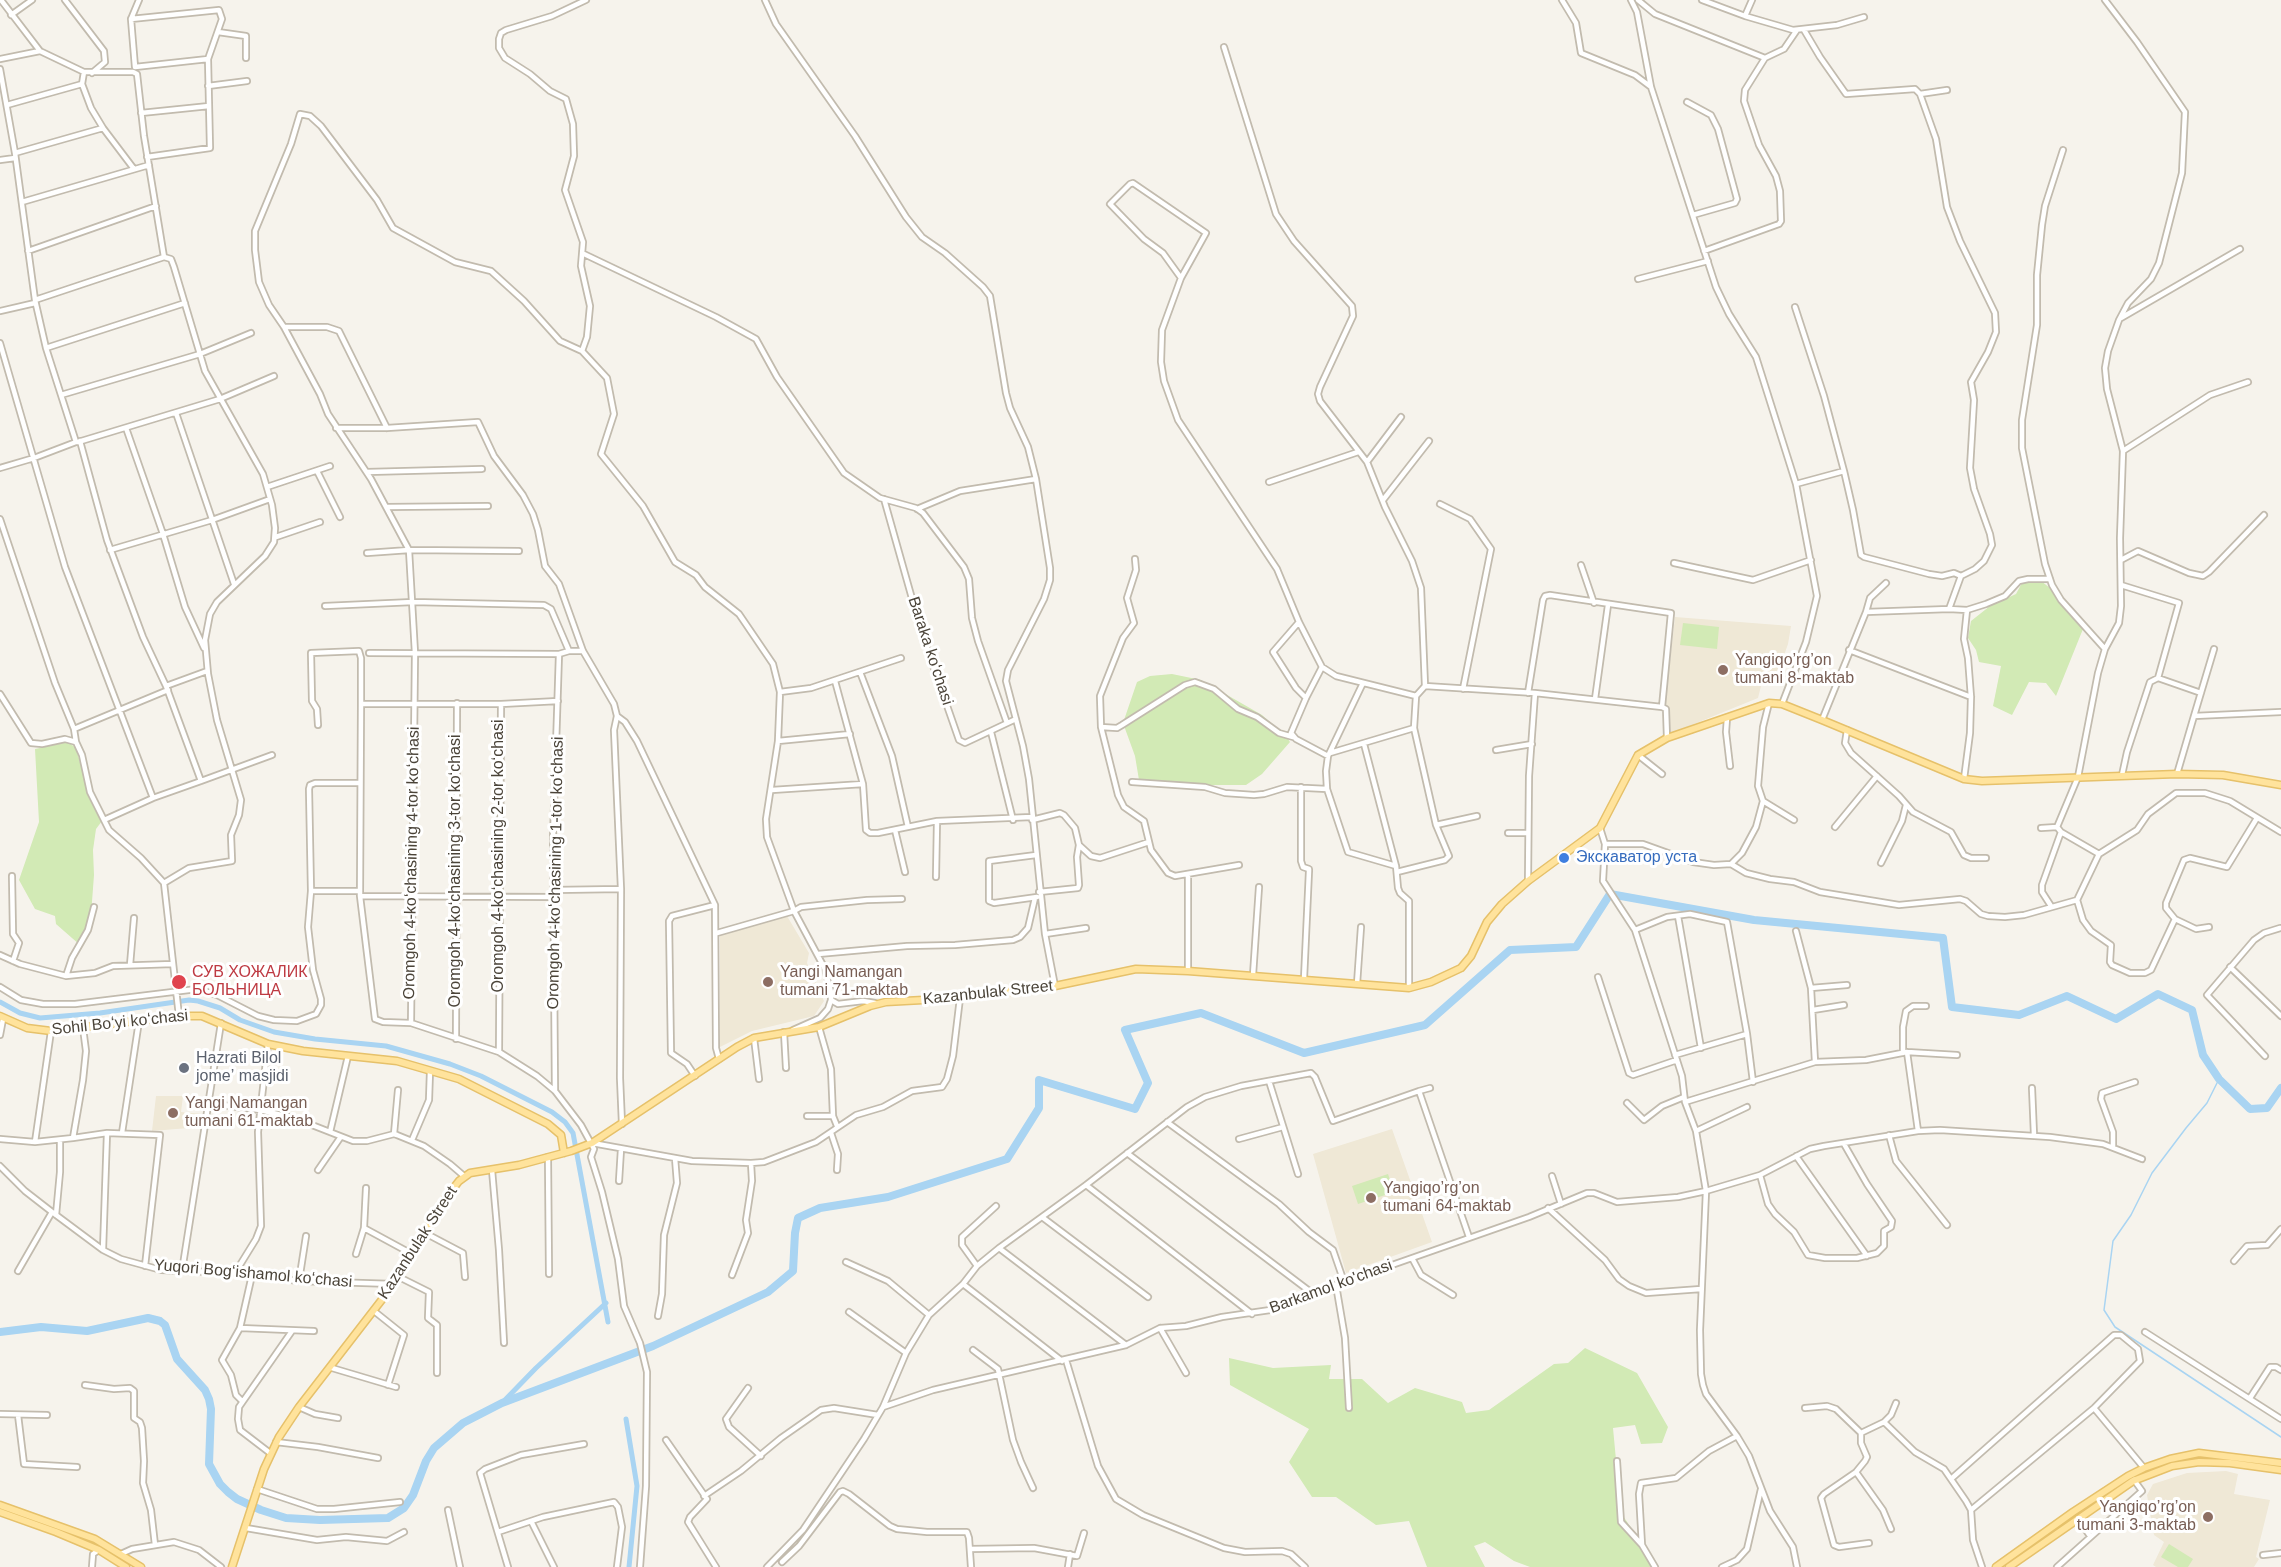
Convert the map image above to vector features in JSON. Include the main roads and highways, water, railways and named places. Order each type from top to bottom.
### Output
[{"type":"main road","name":"Kazanbulak Street","points":[[232,1567],[257,1489],[276,1442],[299,1407],[332,1368],[399,1277],[445,1199],[464,1176],[589,1145],[754,1038],[819,1027],[879,1004],[960,998],[1054,986],[1136,969],[1188,970],[1409,988],[1431,982],[1461,968],[1471,956],[1487,922],[1502,904],[1528,881],[1600,828],[1638,755],[1668,738],[1769,703],[1782,704],[1964,779],[1982,781],[2177,774],[2223,775],[2281,785]]},
{"type":"main road","name":"Sohil Boʻyi koʻchasi","points":[[2,1018],[27,1028],[51,1031],[179,1014],[202,1016],[268,1044],[303,1051],[397,1061],[459,1079],[548,1124],[561,1135],[567,1152]]},
{"type":"main road","points":[[1996,1567],[2100,1494],[2144,1468],[2170,1459],[2199,1453],[2281,1463]]},
{"type":"main road","points":[[2009,1567],[2134,1480],[2172,1466],[2199,1461],[2281,1470]]},
{"type":"main road","points":[[0,1505],[95,1539],[141,1567]]},
{"type":"main road","points":[[0,1512],[99,1550],[126,1567]]},
{"type":"waterway","points":[[0,1332],[41,1327],[87,1331],[148,1318],[160,1321],[165,1325],[177,1359],[205,1390],[209,1399],[211,1409],[209,1464],[220,1484],[228,1492],[237,1499],[261,1510],[286,1518],[320,1520],[388,1518],[404,1508],[413,1495],[426,1461],[434,1448],[463,1423],[502,1403],[653,1346],[768,1292],[793,1271],[798,1218],[820,1208],[888,1197],[1007,1159],[1039,1108],[1039,1080],[1135,1109],[1148,1083],[1125,1030],[1201,1013],[1304,1053],[1425,1025],[1510,950],[1576,947],[1610,894],[1754,920],[1943,938],[1952,1007],[2019,1015],[2067,996],[2116,1019],[2158,994],[2192,1010],[2203,1055],[2219,1079],[2250,1109],[2267,1108],[2281,1088]]},
{"type":"waterway","points":[[0,1002],[20,1013],[40,1018],[100,1013],[189,1000],[198,1001],[220,1008],[240,1020],[274,1032],[315,1039],[386,1046],[450,1064],[481,1076],[552,1112],[565,1122],[573,1133],[608,1322]]},
{"type":"waterway","points":[[2219,1079],[2207,1103],[2152,1173],[2131,1215],[2113,1241],[2104,1310],[2115,1327],[2281,1437]]},
{"type":"waterway","points":[[502,1403],[606,1303]]},
{"type":"waterway","points":[[626,1419],[637,1486],[629,1567]]},
{"type":"place","name":"Yangiqo’rg’on tumani 8-maktab","points":[[1723,670]]},
{"type":"place","name":"Экскаватор уста","points":[[1564,858]]},
{"type":"place","name":"СУВ ХОЖАЛИК БОЛЬНИЦА","points":[[179,982]]},
{"type":"place","name":"Yangi Namangan tumani 71-maktab","points":[[768,982]]},
{"type":"place","name":"Hazrati Bilol jome’ masjidi","points":[[184,1068]]},
{"type":"place","name":"Yangi Namangan tumani 61-maktab","points":[[173,1113]]},
{"type":"place","name":"Yangiqo’rg’on tumani 64-maktab","points":[[1371,1198]]},
{"type":"place","name":"Yangiqo’rg’on tumani 3-maktab","points":[[2208,1517]]}]
